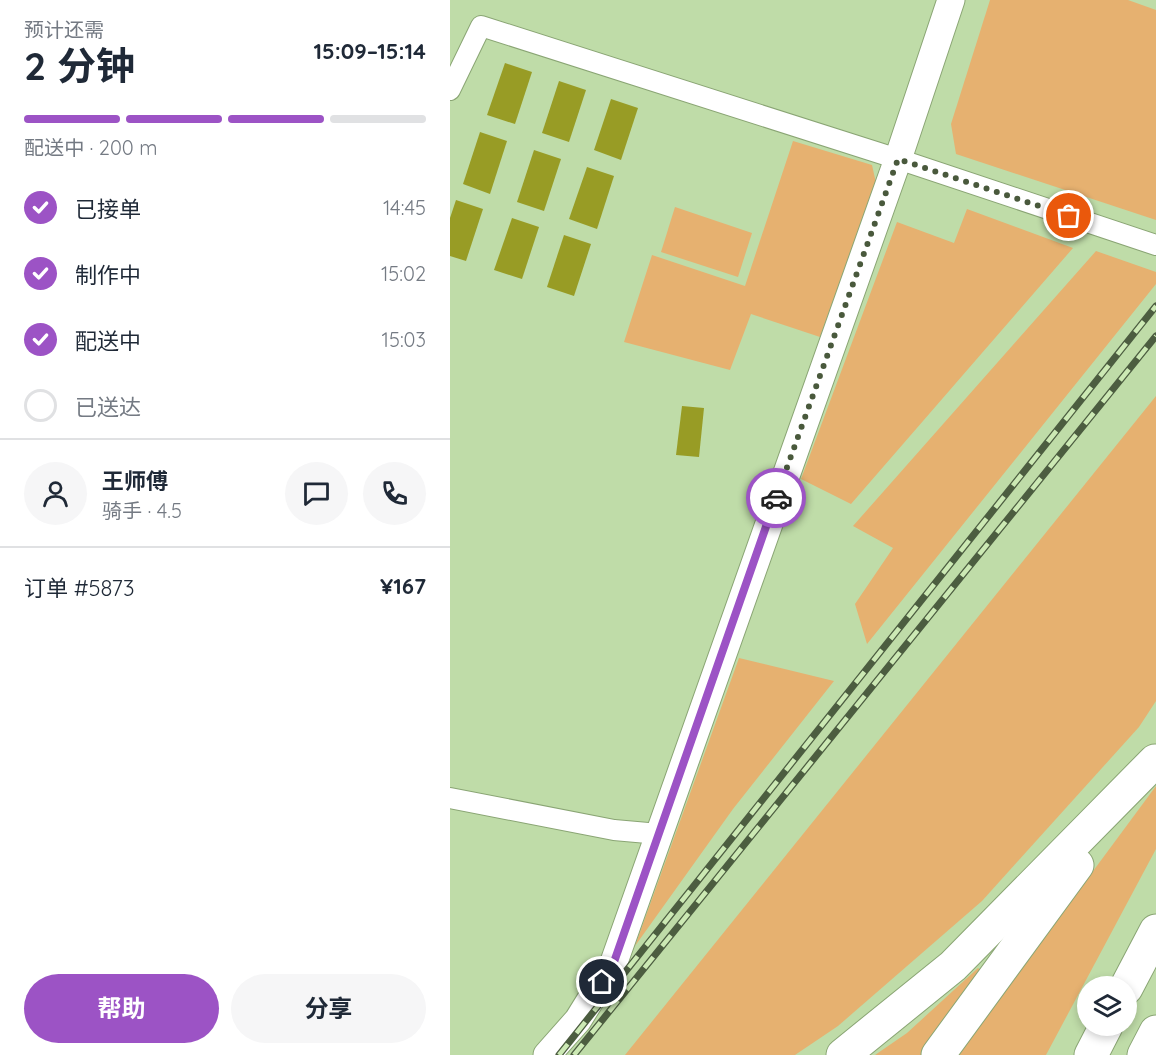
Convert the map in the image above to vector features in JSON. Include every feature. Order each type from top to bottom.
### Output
[{"type":"highway","points":[[843,1055],[953,966],[1155,760]]},
{"type":"highway","points":[[938,1055],[1155,760]]},
{"type":"highway","points":[[1132,976],[1156,931]]},
{"type":"highway","points":[[1144,1055],[1156,1032]]},
{"type":"highway","points":[[1091,1055],[1101,1036]]},
{"type":"street","points":[[547,1055],[578,1020],[614,962],[898,159],[951,0]]},
{"type":"street","points":[[450,90],[481,26],[898,159],[1156,245]]},
{"type":"street","points":[[450,798],[614,830],[659,834]]},
{"type":"shaded area","points":[[990,0],[1128,0],[1156,10],[1156,220],[956,154],[951,124]]},
{"type":"shaded area","points":[[793,141],[872,165],[876,183],[820,337],[751,314],[730,370],[624,342],[652,255],[745,286]]},
{"type":"shaded area","points":[[675,207],[752,233],[738,277],[661,252]]},
{"type":"shaded area","points":[[967,209],[1073,248],[851,504],[801,479],[897,222],[954,243]]},
{"type":"shaded area","points":[[1096,251],[1156,272],[1156,284],[867,644],[855,604],[893,548],[853,526]]},
{"type":"shaded area","points":[[1156,396],[1156,701],[1139,727],[982,901],[838,1026],[795,1055],[625,1055]]},
{"type":"shaded area","points":[[739,658],[834,681],[733,809],[635,946]]},
{"type":"shaded area","points":[[1156,786],[1156,849],[1088,976],[1077,976],[1077,997],[1046,1055],[957,1055]]},
{"type":"shaded area","points":[[978,968],[984,973],[929,1055],[875,1055],[907,1033]]},
{"type":"building","points":[[505,63],[532,72],[515,124],[487,115]]},
{"type":"building","points":[[559,81],[586,90],[569,142],[542,133]]},
{"type":"building","points":[[611,99],[638,108],[621,160],[594,150]]},
{"type":"building","points":[[480,132],[507,141],[490,194],[463,184]]},
{"type":"building","points":[[534,150],[561,159],[544,211],[517,202]]},
{"type":"building","points":[[587,167],[614,176],[597,229],[569,219]]},
{"type":"building","points":[[456,200],[483,209],[466,261],[450,256],[450,218]]},
{"type":"building","points":[[512,218],[539,227],[522,279],[494,270]]},
{"type":"building","points":[[564,235],[591,244],[574,296],[547,287]]},
{"type":"building","points":[[682,406],[704,408],[699,457],[676,455]]},
{"type":"railway","points":[[559,1055],[1156,306]]},
{"type":"railway","points":[[574,1055],[1156,336]]},
{"type":"way so far","points":[[776,498],[898,159],[1069,216]]},
{"type":"route","points":[[602,982],[614,962],[776,498]]}]
